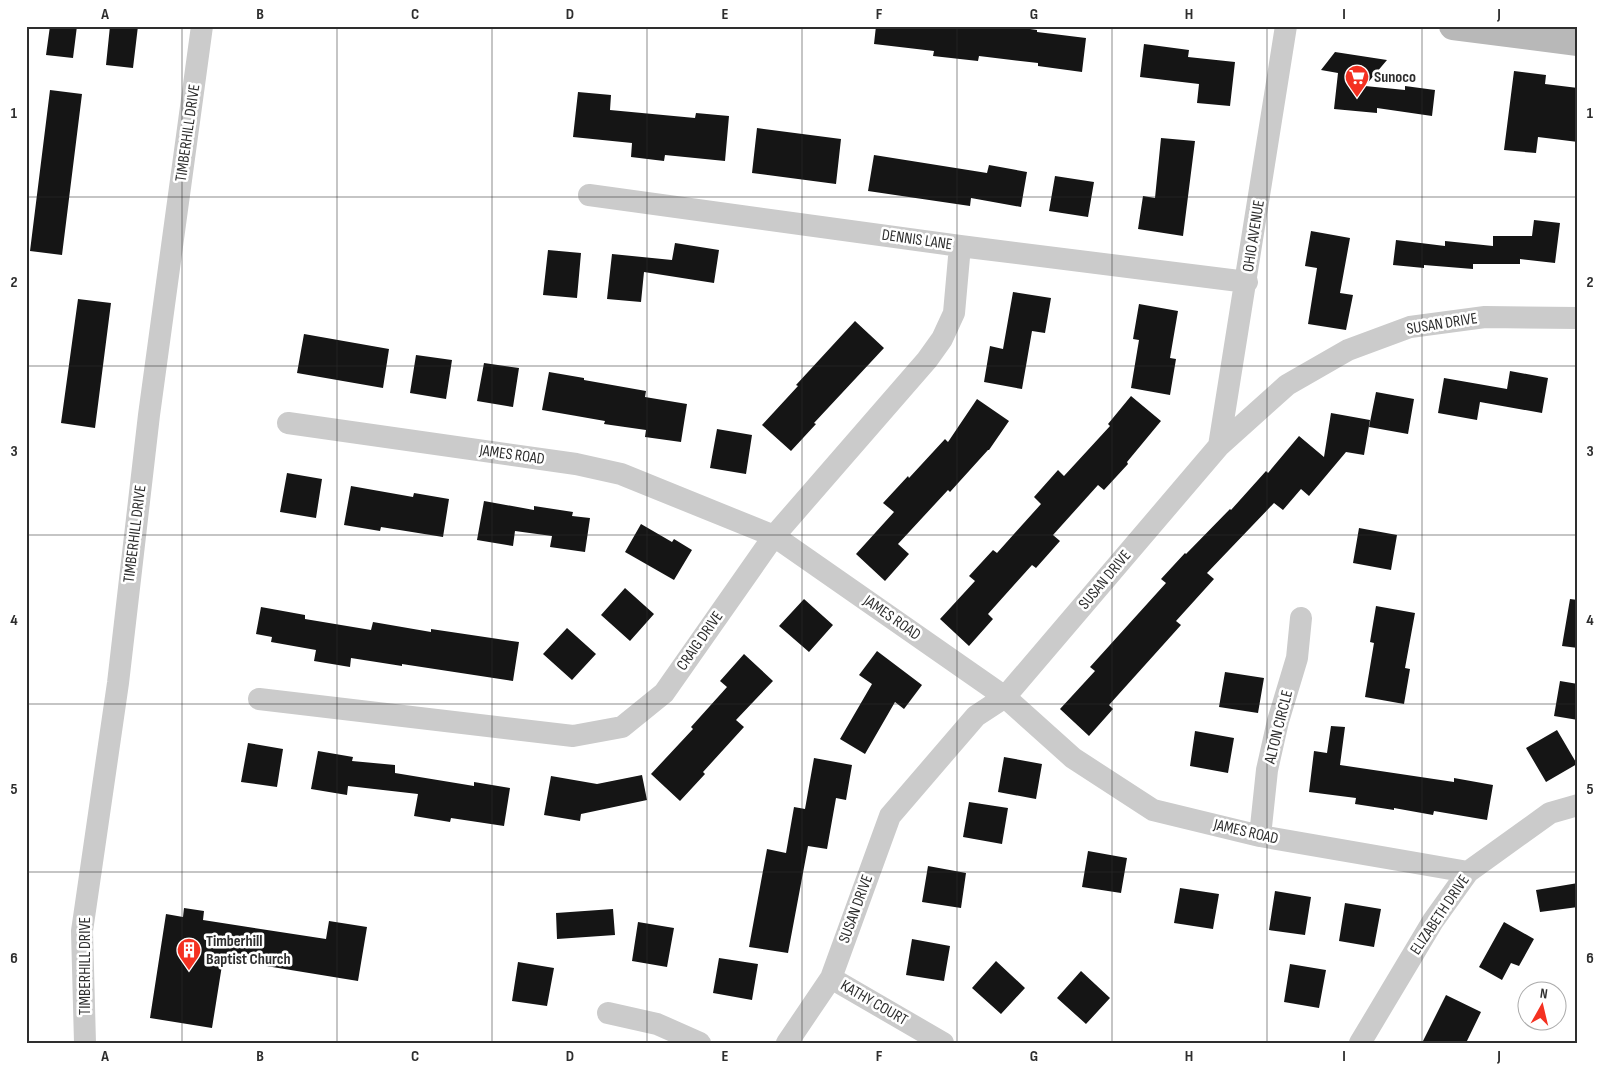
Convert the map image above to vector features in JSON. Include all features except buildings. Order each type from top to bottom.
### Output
[{"type":"main road","points":[[1453,26],[1578,42]]},
{"type":"street","name":"TIMBERHILL DRIVE","points":[[85,1043],[82,931],[119,676],[149,415],[202,26]]},
{"type":"street","name":"OHIO AVENUE","points":[[1219,446],[1286,26]]},
{"type":"street","name":"DENNIS LANE","points":[[588,195],[960,246],[1246,282]]},
{"type":"street","name":"CRAIG DRIVE","points":[[259,699],[572,736],[622,727],[664,693],[774,536],[927,360],[942,340],[954,313],[960,246]]},
{"type":"street","name":"SUSAN DRIVE","points":[[787,1043],[831,978],[890,816],[976,716],[1005,698],[1219,446],[1287,385],[1348,350],[1410,327],[1485,317],[1578,318]]},
{"type":"street","name":"JAMES ROAD","points":[[288,423],[576,464],[621,474],[774,536],[1005,698],[1073,758],[1153,810],[1260,836],[1468,872]]},
{"type":"street","name":"ALTON CIRCLE","points":[[1260,836],[1267,770],[1278,721],[1297,658],[1301,618]]},
{"type":"street","name":"ELIZABETH DRIVE","points":[[1360,1043],[1433,921],[1468,872],[1550,813],[1578,805]]},
{"type":"street","name":"KATHY COURT","points":[[831,978],[943,1043]]},
{"type":"street","points":[[608,1013],[657,1024],[700,1043]]},
{"type":"place","name":"Sunoco","points":[[1357,98]]},
{"type":"place","name":"Timberhill Baptist Church","points":[[189,971]]}]
